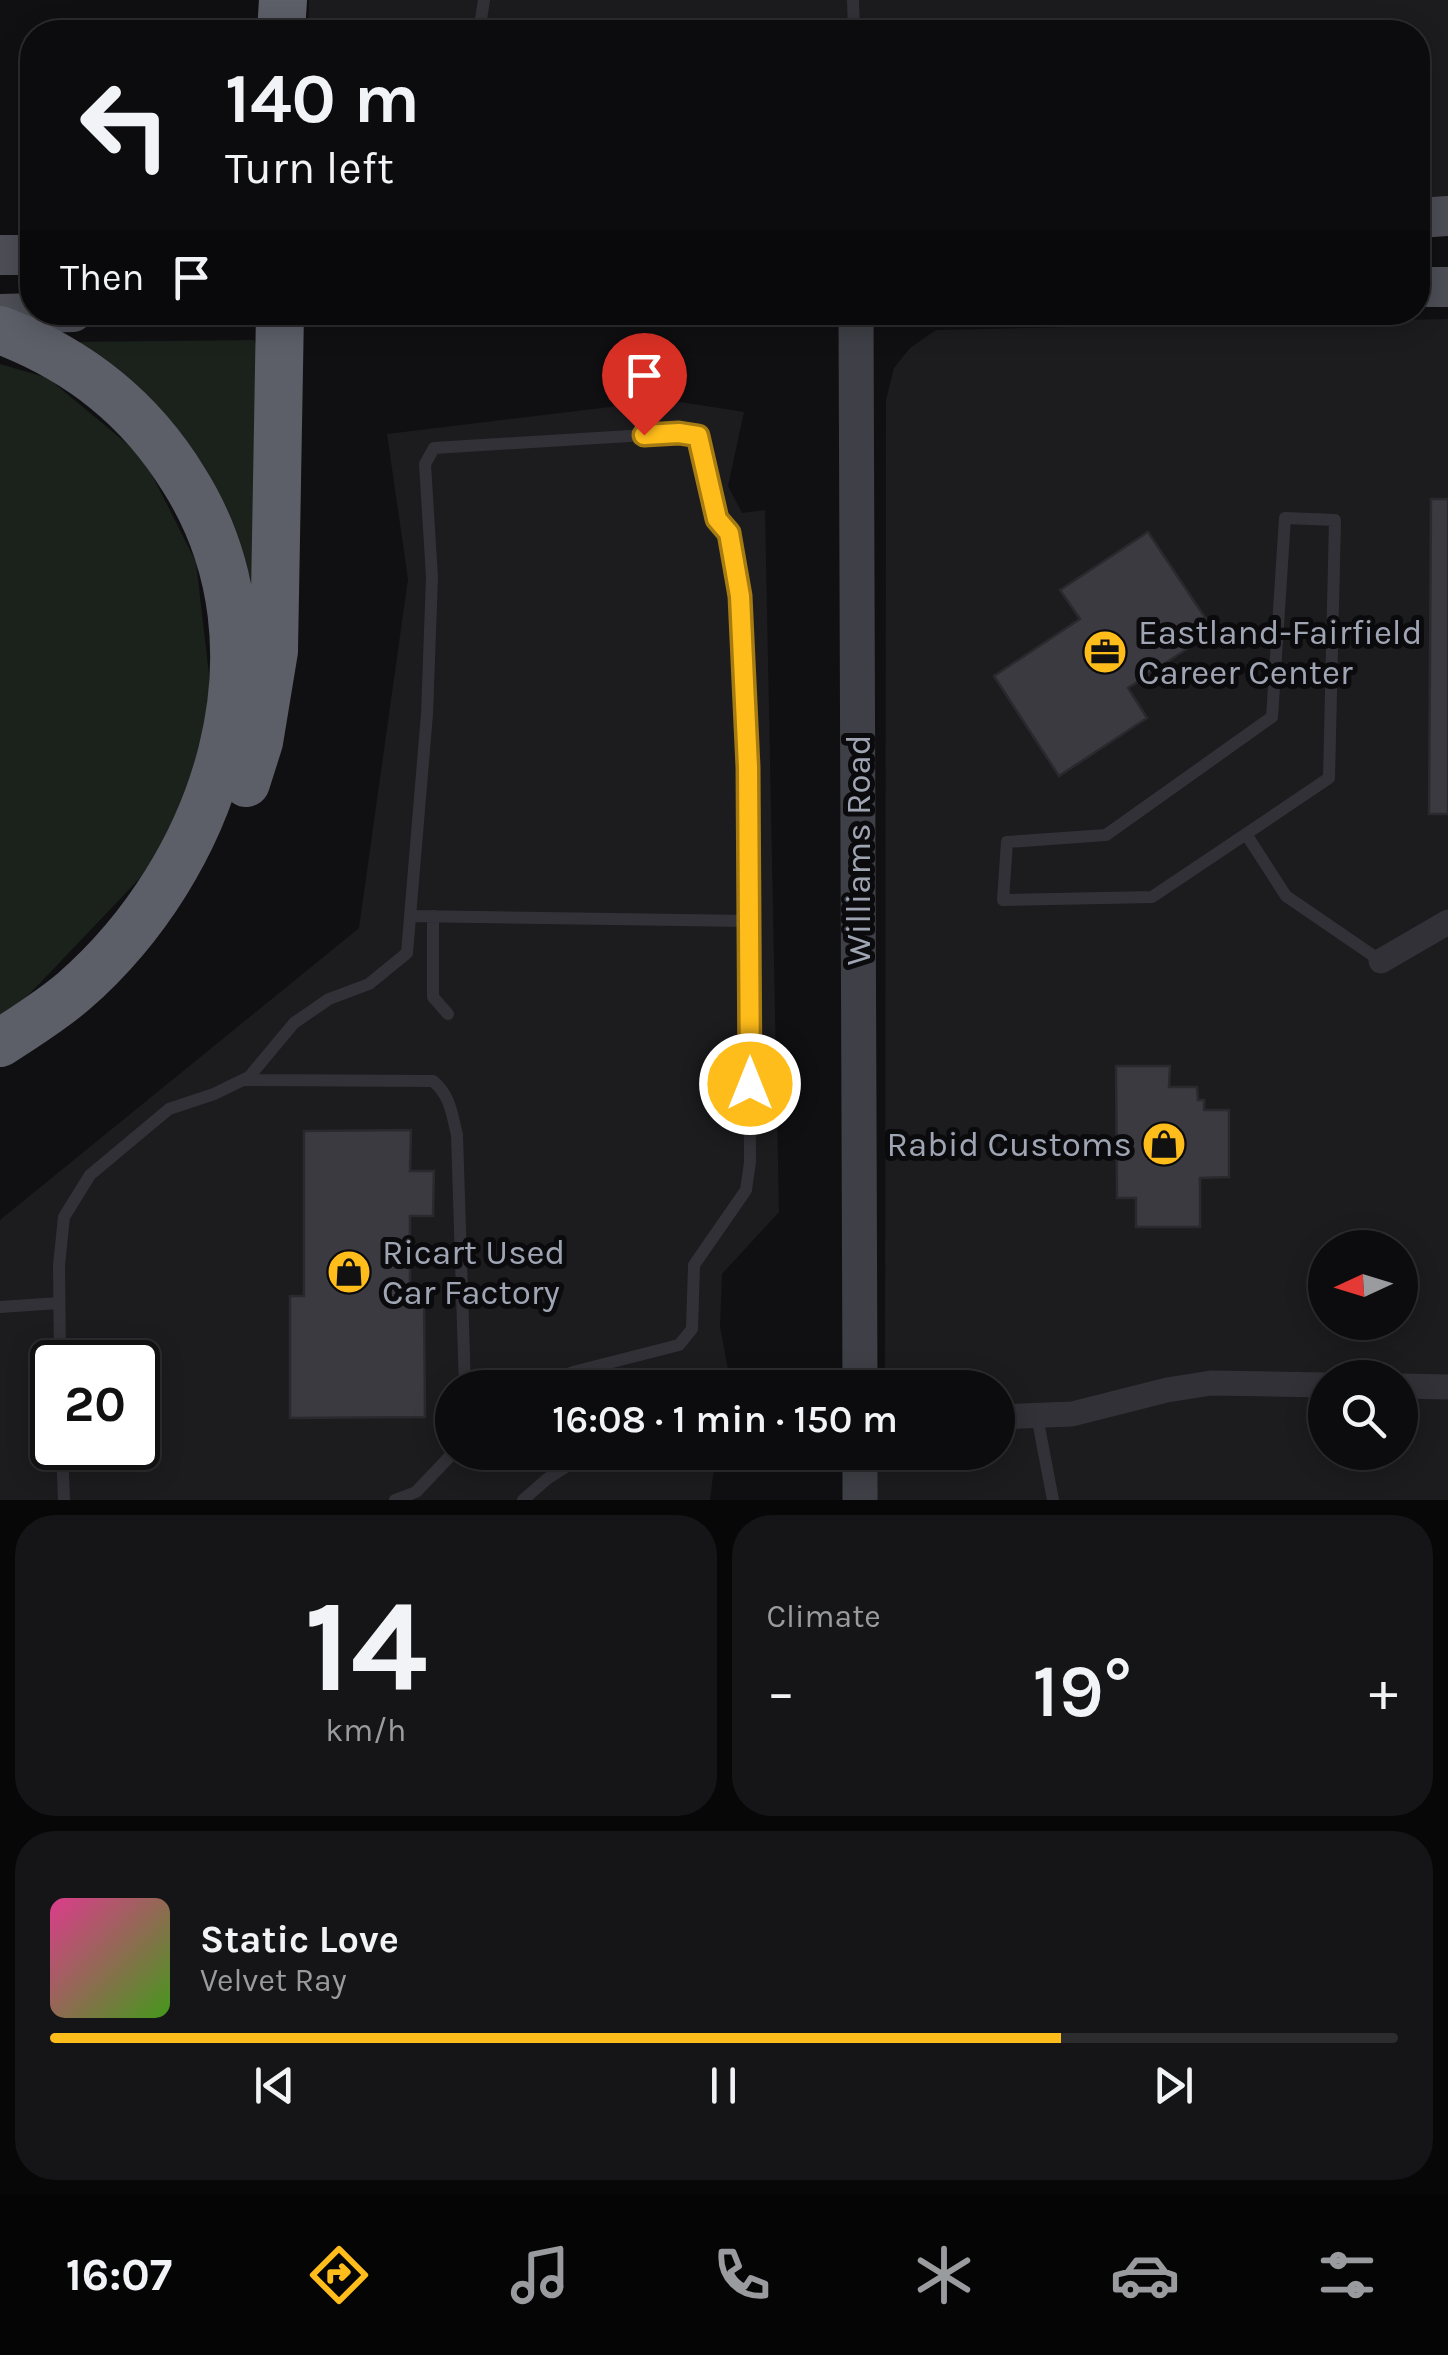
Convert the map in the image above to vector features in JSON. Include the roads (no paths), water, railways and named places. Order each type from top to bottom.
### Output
[{"type":"highway","points":[[0,1079],[66,1037],[138,971],[197,885],[242,793],[259,742],[274,650],[280,325]]},
{"type":"highway","points":[[0,330],[57,356],[96,380],[142,422],[172,460],[198,502],[230,585],[236,673],[228,731],[210,790],[187,845],[156,896],[117,948],[74,991],[0,1043]]},
{"type":"main road","name":"Williams Road","points":[[856,325],[860,1370]]},
{"type":"main road","points":[[860,1470],[860,1500]]},
{"type":"street","points":[[1381,961],[1448,922]]},
{"type":"street","points":[[1015,1417],[1088,1411],[1211,1383],[1308,1385]]},
{"type":"street","points":[[1418,1386],[1448,1387]]},
{"type":"lane","points":[[60,1340],[64,1217],[90,1175],[169,1109],[249,1077],[294,1023],[329,998],[370,984],[407,952],[426,738],[432,578],[425,464],[434,448],[679,433],[698,436],[717,519],[729,533],[740,596],[748,767],[748,1176],[746,1190],[734,1211],[694,1265],[692,1328],[679,1344],[580,1370]]},
{"type":"lane","points":[[1285,518],[1335,520],[1330,778],[1246,834],[1152,897],[1003,900],[1008,842],[1106,835],[1272,717],[1285,518]]},
{"type":"lane","points":[[1246,834],[1286,896],[1381,961]]},
{"type":"lane","points":[[410,916],[748,921]]},
{"type":"lane","points":[[433,916],[433,997],[448,1014]]},
{"type":"lane","points":[[242,1080],[432,1080],[440,1086],[450,1102],[458,1135],[465,1370]]},
{"type":"lane","points":[[0,1307],[59,1304]]},
{"type":"lane","points":[[1037,1416],[1053,1500]]},
{"type":"lane","points":[[63,1470],[64,1500]]},
{"type":"lane","points":[[396,1500],[416,1492],[437,1470]]},
{"type":"lane","points":[[523,1500],[561,1470]]},
{"type":"place","name":"Eastland-Fairfield Career Center","points":[[1105,652]]},
{"type":"place","name":"Rabid Customs","points":[[1164,1144]]},
{"type":"place","name":"Ricart Used Car Factory","points":[[349,1272]]}]
